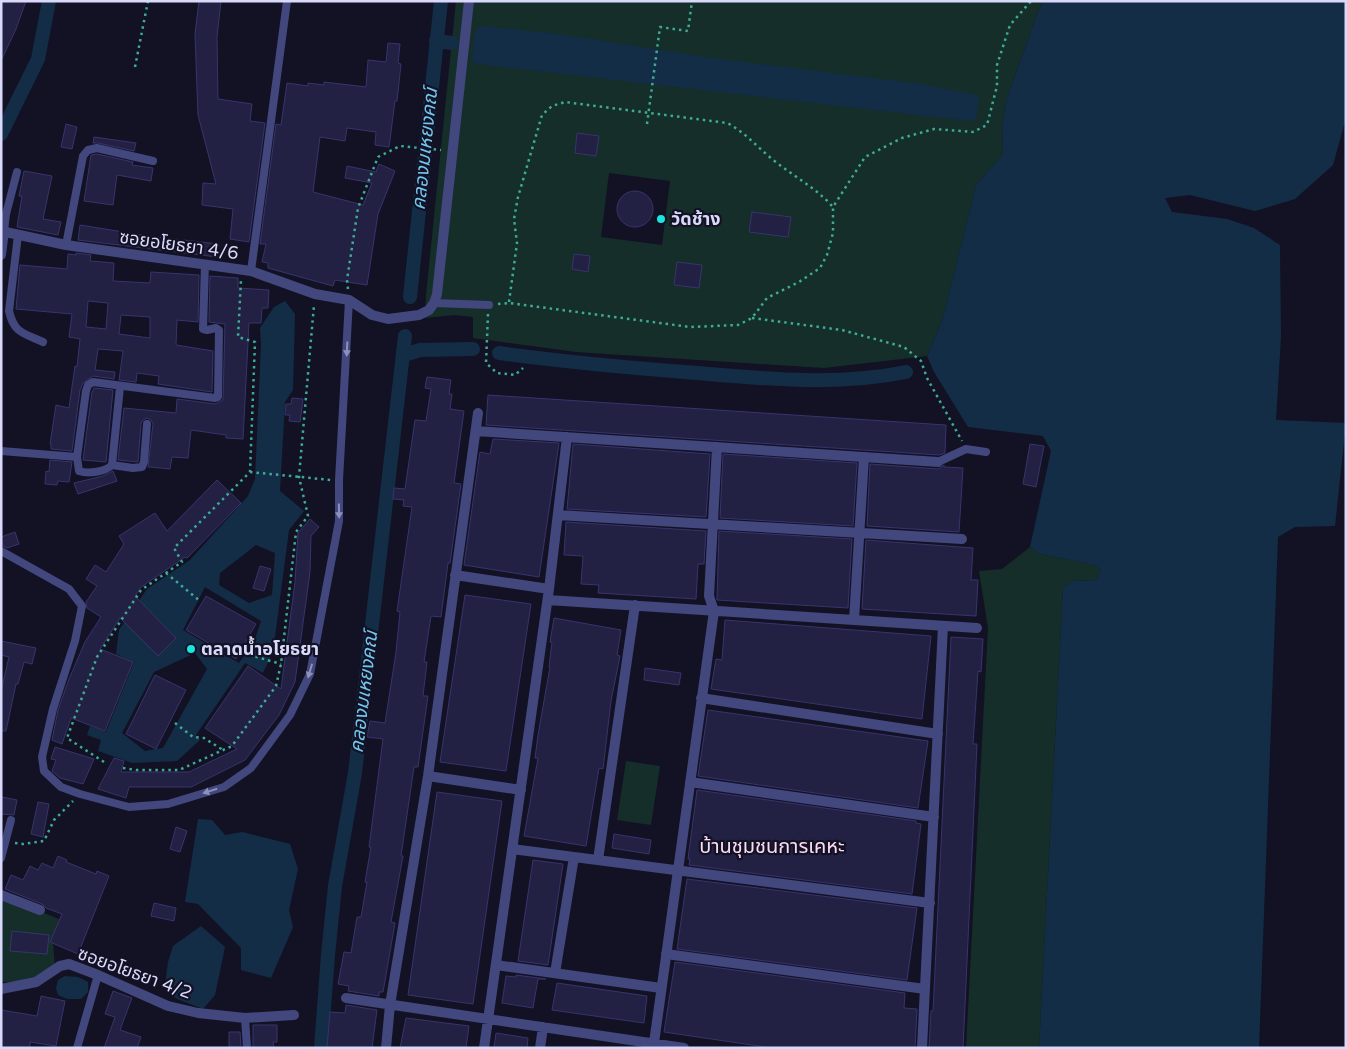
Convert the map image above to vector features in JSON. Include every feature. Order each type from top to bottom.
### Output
[{"type":"street","points":[[350,300],[372,314],[388,319],[419,315],[429,310],[434,303],[454,151],[469,1]]},
{"type":"street","name":"ซอยอโยธยา 4/6","points":[[3,231],[66,246],[246,270],[314,294],[350,300]]},
{"type":"street","points":[[1,255],[3,231]]},
{"type":"street","points":[[386,1048],[390,1005],[428,776],[478,413]]},
{"type":"street","points":[[476,431],[938,462]]},
{"type":"street","points":[[484,1048],[549,595],[567,437]]},
{"type":"street","points":[[654,1043],[714,611],[709,596],[716,447]]},
{"type":"street","points":[[854,620],[864,457]]},
{"type":"street","points":[[558,515],[962,539]]},
{"type":"street","points":[[455,575],[549,595],[635,605],[977,628]]},
{"type":"street","points":[[598,860],[635,605]]},
{"type":"street","points":[[922,1048],[943,626]]},
{"type":"street","points":[[701,698],[938,734]]},
{"type":"street","points":[[428,776],[521,790]]},
{"type":"street","points":[[690,782],[934,818]]},
{"type":"street","points":[[512,849],[930,903]]},
{"type":"street","points":[[555,973],[574,857]]},
{"type":"street","points":[[1,895],[40,910]]},
{"type":"street","points":[[666,954],[925,989]]},
{"type":"street","name":"ซอยอโยธยา 4/2","points":[[1,989],[36,982],[64,964],[74,965],[168,1006],[198,1013],[245,1018],[294,1015]]},
{"type":"street","points":[[496,965],[661,988]]},
{"type":"street","points":[[346,998],[684,1048]]},
{"type":"street","points":[[540,1048],[543,1027]]},
{"type":"lane","points":[[246,270],[287,1]]},
{"type":"lane","points":[[66,246],[83,156],[88,150],[97,148],[153,160]]},
{"type":"lane","points":[[3,231],[17,172]]},
{"type":"lane","points":[[18,235],[8,311],[11,322],[18,331],[43,342]]},
{"type":"lane","points":[[120,387],[112,465],[108,469],[85,473],[78,471],[77,457],[88,385],[92,382],[120,387],[218,397],[219,330],[216,328],[203,329],[205,264]]},
{"type":"lane","points":[[1,551],[69,589],[82,606],[76,641],[53,709],[42,756],[44,771],[61,787],[129,807],[168,804],[224,787],[251,768],[290,715],[310,674],[340,521],[339,480],[350,300]]},
{"type":"lane","points":[[434,303],[489,305]]},
{"type":"lane","points":[[112,465],[133,468],[142,466],[144,462],[147,424]]},
{"type":"lane","points":[[938,462],[966,449],[986,452]]},
{"type":"lane","points":[[1,451],[77,457]]},
{"type":"lane","points":[[1,858],[11,820]]},
{"type":"lane","points":[[87,1048],[77,1047],[98,975]]},
{"type":"lane","points":[[245,1018],[247,1048]]},
{"type":"path","points":[[135,67],[148,1]]},
{"type":"path","points":[[647,124],[660,27],[688,31],[692,1]]},
{"type":"path","points":[[523,368],[515,375],[497,373],[486,363],[489,305],[509,303],[690,327],[738,325],[752,318],[767,298],[799,282],[820,268],[827,255],[833,233],[833,207],[865,157],[902,138],[934,129],[973,132],[988,125],[997,86],[997,65],[1010,25],[1031,1]]},
{"type":"path","points":[[509,303],[517,243],[514,219],[518,197],[542,115],[552,106],[564,102],[727,123],[740,129],[755,146],[787,171],[820,193],[833,207]]},
{"type":"path","points":[[350,300],[347,280],[358,208],[378,157],[400,146],[438,150]]},
{"type":"path","points":[[104,762],[67,738],[98,657],[141,590],[182,562],[174,548],[252,472],[255,342],[238,337],[246,270]]},
{"type":"path","points":[[123,768],[136,770],[179,770],[232,746],[276,686],[282,664],[296,532],[308,516],[300,477],[314,294]]},
{"type":"path","points":[[752,318],[842,330],[904,347],[921,361],[927,378],[966,449]]},
{"type":"path","points":[[252,472],[339,480]]},
{"type":"path","points":[[167,574],[200,601]]},
{"type":"path","points":[[243,653],[282,664]]},
{"type":"path","points":[[175,723],[193,736],[204,738],[223,750]]},
{"type":"path","points":[[6,841],[23,844],[44,842],[54,820],[80,794]]},
{"type":"green space","points":[[456,1],[1044,1],[1039,9],[1007,98],[1002,125],[1003,154],[976,185],[942,321],[927,356],[824,368],[576,352],[473,338],[473,317],[455,315],[425,318]],"holes":[[[609,173],[670,181],[662,245],[601,237]]]},
{"type":"green space","points":[[1030,547],[1040,554],[1095,565],[1101,569],[1097,580],[1073,581],[1063,588],[1039,1048],[966,1048],[988,628],[979,571],[1002,569]]},
{"type":"green space","points":[[626,761],[660,766],[651,825],[617,820]]},
{"type":"green space","points":[[1,896],[59,919],[53,943],[55,968],[37,981],[1,982]]},
{"type":"water","points":[[1044,1],[1346,1],[1346,118],[1333,165],[1295,199],[1255,211],[1190,195],[1165,198],[1172,212],[1227,219],[1254,228],[1280,245],[1281,336],[1276,420],[1346,423],[1335,526],[1295,527],[1278,537],[1259,1048],[1039,1048],[1063,588],[1073,581],[1097,580],[1101,569],[1094,565],[1040,554],[1030,547],[1051,451],[1043,436],[968,427],[934,372],[927,356],[942,321],[976,185],[1003,154],[1002,125],[1007,98],[1039,9]]},
{"type":"water","points":[[481,26],[559,34],[712,58],[922,84],[976,95],[979,99],[976,118],[970,121],[477,64],[472,60],[475,31]]},
{"type":"water","points":[[285,301],[295,314],[293,390],[285,402],[280,491],[304,511],[289,530],[273,652],[263,673],[245,663],[196,735],[200,740],[177,761],[132,763],[98,751],[101,740],[87,735],[90,726],[106,732],[134,662],[116,654],[119,630],[147,589],[190,560],[248,496],[255,479],[261,345],[260,328],[274,307]],"holes":[[[256,545],[275,553],[272,595],[249,603],[219,585],[220,573]],[[205,587],[261,621],[254,642],[239,663],[183,630]],[[145,607],[158,656],[127,625]],[[195,653],[207,669],[163,748],[145,751],[122,733],[154,672]]]},
{"type":"water","points":[[198,819],[212,820],[225,835],[242,832],[290,844],[298,869],[289,910],[293,927],[271,978],[241,970],[241,948],[198,904],[185,902]]},
{"type":"water","points":[[201,926],[225,947],[215,995],[203,1009],[175,998],[165,985],[168,962],[173,946]]},
{"type":"water","points":[[65,976],[78,977],[88,982],[88,992],[81,999],[67,999],[58,995],[56,988],[58,980]]},
{"type":"building","points":[[1,1],[26,1],[16,29],[1,61]]},
{"type":"building","points":[[199,1],[221,1],[217,37],[218,99],[252,104],[250,121],[265,123],[249,242],[230,239],[233,209],[202,205],[203,183],[216,184],[198,115],[195,34]]},
{"type":"building","points":[[388,43],[400,44],[398,63],[401,64],[389,147],[375,145],[376,132],[347,128],[345,141],[320,137],[313,192],[363,205],[372,183],[345,178],[347,166],[376,172],[379,164],[395,171],[378,214],[367,285],[335,280],[333,286],[268,268],[268,263],[262,262],[266,244],[260,244],[276,124],[281,125],[287,83],[308,86],[308,83],[324,85],[324,82],[366,87],[368,60],[386,62]]},
{"type":"building","points":[[66,124],[77,127],[72,149],[61,147]]},
{"type":"building","points":[[577,133],[599,136],[596,156],[575,153]]},
{"type":"building","points":[[94,137],[136,143],[134,151],[93,143]]},
{"type":"building","points":[[97,154],[133,162],[132,165],[153,168],[151,181],[117,175],[113,205],[84,201],[91,155]]},
{"type":"building","points":[[24,171],[52,176],[43,219],[61,222],[58,235],[17,227],[22,196],[19,196]]},
{"type":"building","points":[[635,191],[642,192],[648,196],[652,202],[652,216],[648,222],[642,226],[635,227],[628,226],[622,222],[618,216],[617,209],[618,202],[622,196],[628,192]]},
{"type":"building","points":[[752,212],[791,217],[788,237],[749,232]]},
{"type":"building","points":[[80,225],[148,236],[219,244],[217,257],[78,240]]},
{"type":"building","points":[[76,253],[91,255],[90,261],[114,263],[113,281],[150,283],[151,272],[199,275],[198,322],[177,320],[176,345],[213,351],[212,392],[158,384],[159,376],[137,373],[136,382],[119,380],[123,351],[98,349],[95,370],[115,372],[114,379],[93,376],[83,383],[80,390],[72,451],[51,449],[50,444],[56,405],[69,408],[75,366],[77,367],[80,339],[69,337],[72,314],[16,309],[20,265],[67,269],[68,254],[76,255]],"holes":[[[88,301],[108,303],[106,329],[86,327]],[[121,315],[150,317],[150,338],[119,334]]]},
{"type":"building","points":[[574,254],[590,256],[588,272],[572,269]]},
{"type":"building","points":[[677,262],[702,265],[699,288],[674,285]]},
{"type":"building","points":[[210,276],[238,278],[238,288],[269,290],[268,308],[262,308],[261,323],[249,323],[243,439],[226,438],[226,435],[191,430],[188,458],[172,457],[170,469],[148,467],[153,424],[147,418],[141,424],[138,462],[118,460],[124,408],[176,413],[177,399],[215,404],[223,400],[225,324],[209,322]]},
{"type":"building","points":[[427,377],[451,380],[449,394],[452,394],[450,409],[464,411],[454,483],[461,484],[441,617],[431,616],[424,662],[427,662],[423,696],[428,696],[418,767],[414,767],[401,856],[403,856],[391,922],[395,923],[383,992],[379,992],[379,996],[348,991],[349,986],[338,984],[344,952],[351,953],[357,917],[361,917],[367,882],[365,882],[371,847],[369,847],[383,739],[367,737],[370,721],[385,723],[396,652],[400,612],[397,611],[412,507],[403,506],[404,500],[393,499],[394,488],[405,489],[415,420],[426,421],[431,389],[425,388]]},
{"type":"building","points":[[94,388],[113,390],[106,462],[83,460]]},
{"type":"building","points":[[488,395],[946,425],[945,453],[939,455],[486,425]]},
{"type":"building","points":[[292,398],[303,399],[300,422],[289,421],[290,415],[285,415],[286,404],[291,404]]},
{"type":"building","points":[[493,439],[559,443],[539,577],[464,565],[480,452],[490,454]]},
{"type":"building","points":[[573,444],[710,454],[706,517],[567,509]]},
{"type":"building","points":[[1030,444],[1044,446],[1036,487],[1023,484]]},
{"type":"building","points":[[723,454],[857,463],[853,526],[720,518]]},
{"type":"building","points":[[50,460],[72,462],[69,482],[58,481],[57,485],[45,484],[46,471],[49,472]]},
{"type":"building","points":[[870,464],[938,469],[944,465],[944,467],[963,468],[959,532],[867,526]]},
{"type":"building","points":[[113,471],[117,481],[78,494],[74,483],[103,476]]},
{"type":"building","points":[[217,480],[241,503],[187,558],[185,557],[141,587],[135,596],[176,638],[158,656],[120,618],[100,649],[133,662],[105,731],[71,718],[62,744],[52,740],[58,710],[69,679],[85,642],[101,617],[87,608],[86,602],[97,586],[86,579],[95,565],[106,572],[124,544],[119,536],[155,513],[167,531]]},
{"type":"building","points":[[310,519],[319,527],[311,536],[310,572],[295,682],[279,715],[245,760],[191,787],[129,787],[126,798],[98,789],[114,758],[124,761],[121,772],[189,772],[237,749],[205,728],[248,666],[281,689],[295,582],[298,533]]},
{"type":"building","points":[[566,522],[706,531],[704,564],[698,564],[696,599],[598,593],[599,585],[581,584],[583,556],[564,555]]},
{"type":"building","points":[[719,531],[852,539],[848,608],[717,600]]},
{"type":"building","points":[[15,532],[19,544],[7,548],[3,546],[1,537]]},
{"type":"building","points":[[866,540],[973,548],[971,580],[978,580],[976,616],[862,609]]},
{"type":"building","points":[[260,566],[271,569],[264,591],[253,588]]},
{"type":"building","points":[[465,595],[531,604],[506,771],[440,762]]},
{"type":"building","points":[[206,596],[256,624],[236,659],[186,630]]},
{"type":"building","points":[[554,618],[621,630],[617,655],[620,656],[611,701],[603,769],[599,768],[586,846],[524,836],[538,758],[535,758],[550,667],[552,642],[550,642]]},
{"type":"building","points":[[725,620],[931,636],[922,719],[711,689],[716,659],[722,660]]},
{"type":"building","points":[[951,637],[983,639],[981,672],[978,671],[973,744],[977,744],[963,1048],[929,1048],[931,1011],[933,1011]]},
{"type":"building","points":[[1,641],[36,648],[32,664],[24,662],[18,684],[16,684],[6,731],[1,731],[1,691],[9,657],[1,655]]},
{"type":"building","points":[[645,668],[681,673],[679,685],[644,680]]},
{"type":"building","points":[[155,675],[186,690],[156,749],[126,734]]},
{"type":"building","points":[[708,710],[928,741],[918,808],[698,776]]},
{"type":"building","points":[[55,747],[94,759],[83,784],[60,778],[52,771],[56,760],[51,759]]},
{"type":"building","points":[[697,790],[916,821],[916,823],[921,824],[912,894],[689,865],[690,859],[688,859]]},
{"type":"building","points":[[437,792],[502,801],[473,1004],[408,995]]},
{"type":"building","points":[[2,797],[17,800],[14,815],[1,814]]},
{"type":"building","points":[[38,802],[49,804],[43,837],[31,834]]},
{"type":"building","points":[[176,827],[187,831],[180,852],[170,849]]},
{"type":"building","points":[[614,834],[651,840],[649,854],[612,848]]},
{"type":"building","points":[[58,856],[67,860],[66,862],[96,874],[97,871],[109,876],[78,954],[50,942],[62,914],[5,889],[11,875],[23,880],[30,866],[38,870],[42,863],[53,868]]},
{"type":"building","points":[[533,860],[563,864],[548,965],[518,961]]},
{"type":"building","points":[[687,879],[917,908],[907,980],[677,949]]},
{"type":"building","points":[[154,903],[176,908],[174,921],[151,916]]},
{"type":"building","points":[[12,931],[49,935],[47,954],[10,951]]},
{"type":"building","points":[[675,962],[905,993],[904,1008],[917,1009],[915,1048],[772,1048],[664,1032]]},
{"type":"building","points":[[516,975],[546,979],[538,979],[533,1008],[502,1003],[506,976],[516,977]]},
{"type":"building","points":[[557,983],[647,996],[644,1023],[552,1010]]},
{"type":"building","points":[[113,991],[132,998],[120,1030],[141,1037],[137,1048],[104,1048],[115,1017],[105,1014]]},
{"type":"building","points":[[41,996],[65,1001],[56,1046],[30,1042],[30,1048],[1,1048],[1,1010],[37,1016]]},
{"type":"building","points":[[346,1005],[377,1010],[372,1048],[327,1048],[330,1012],[345,1013]]},
{"type":"building","points":[[406,1018],[469,1026],[466,1048],[400,1048]]},
{"type":"building","points":[[253,1025],[277,1025],[277,1042],[273,1042],[274,1048],[253,1047]]},
{"type":"building","points":[[229,1032],[240,1032],[241,1047],[229,1047]]},
{"type":"building","points":[[496,1033],[528,1038],[527,1048],[494,1048]]},
{"type":"waterway","points":[[1,134],[38,59],[49,1]]},
{"type":"waterway","name":"คลองมเหยงคณ์","points":[[410,297],[441,1]]},
{"type":"waterway","points":[[436,41],[452,43]]},
{"type":"waterway","name":"คลองมเหยงคณ์","points":[[321,1048],[335,886],[355,773],[405,336]]},
{"type":"waterway","points":[[404,355],[420,350],[473,349]]},
{"type":"waterway","points":[[499,353],[623,367],[776,379],[855,379],[906,372]]},
{"type":"place","name":"วัดช้าง","points":[[661,219]]},
{"type":"place","name":"ตลาดน้ำอโยธยา","points":[[191,649]]},
{"type":"district","name":"บ้านชุมชนการเคหะ","points":[[772,847]]}]
